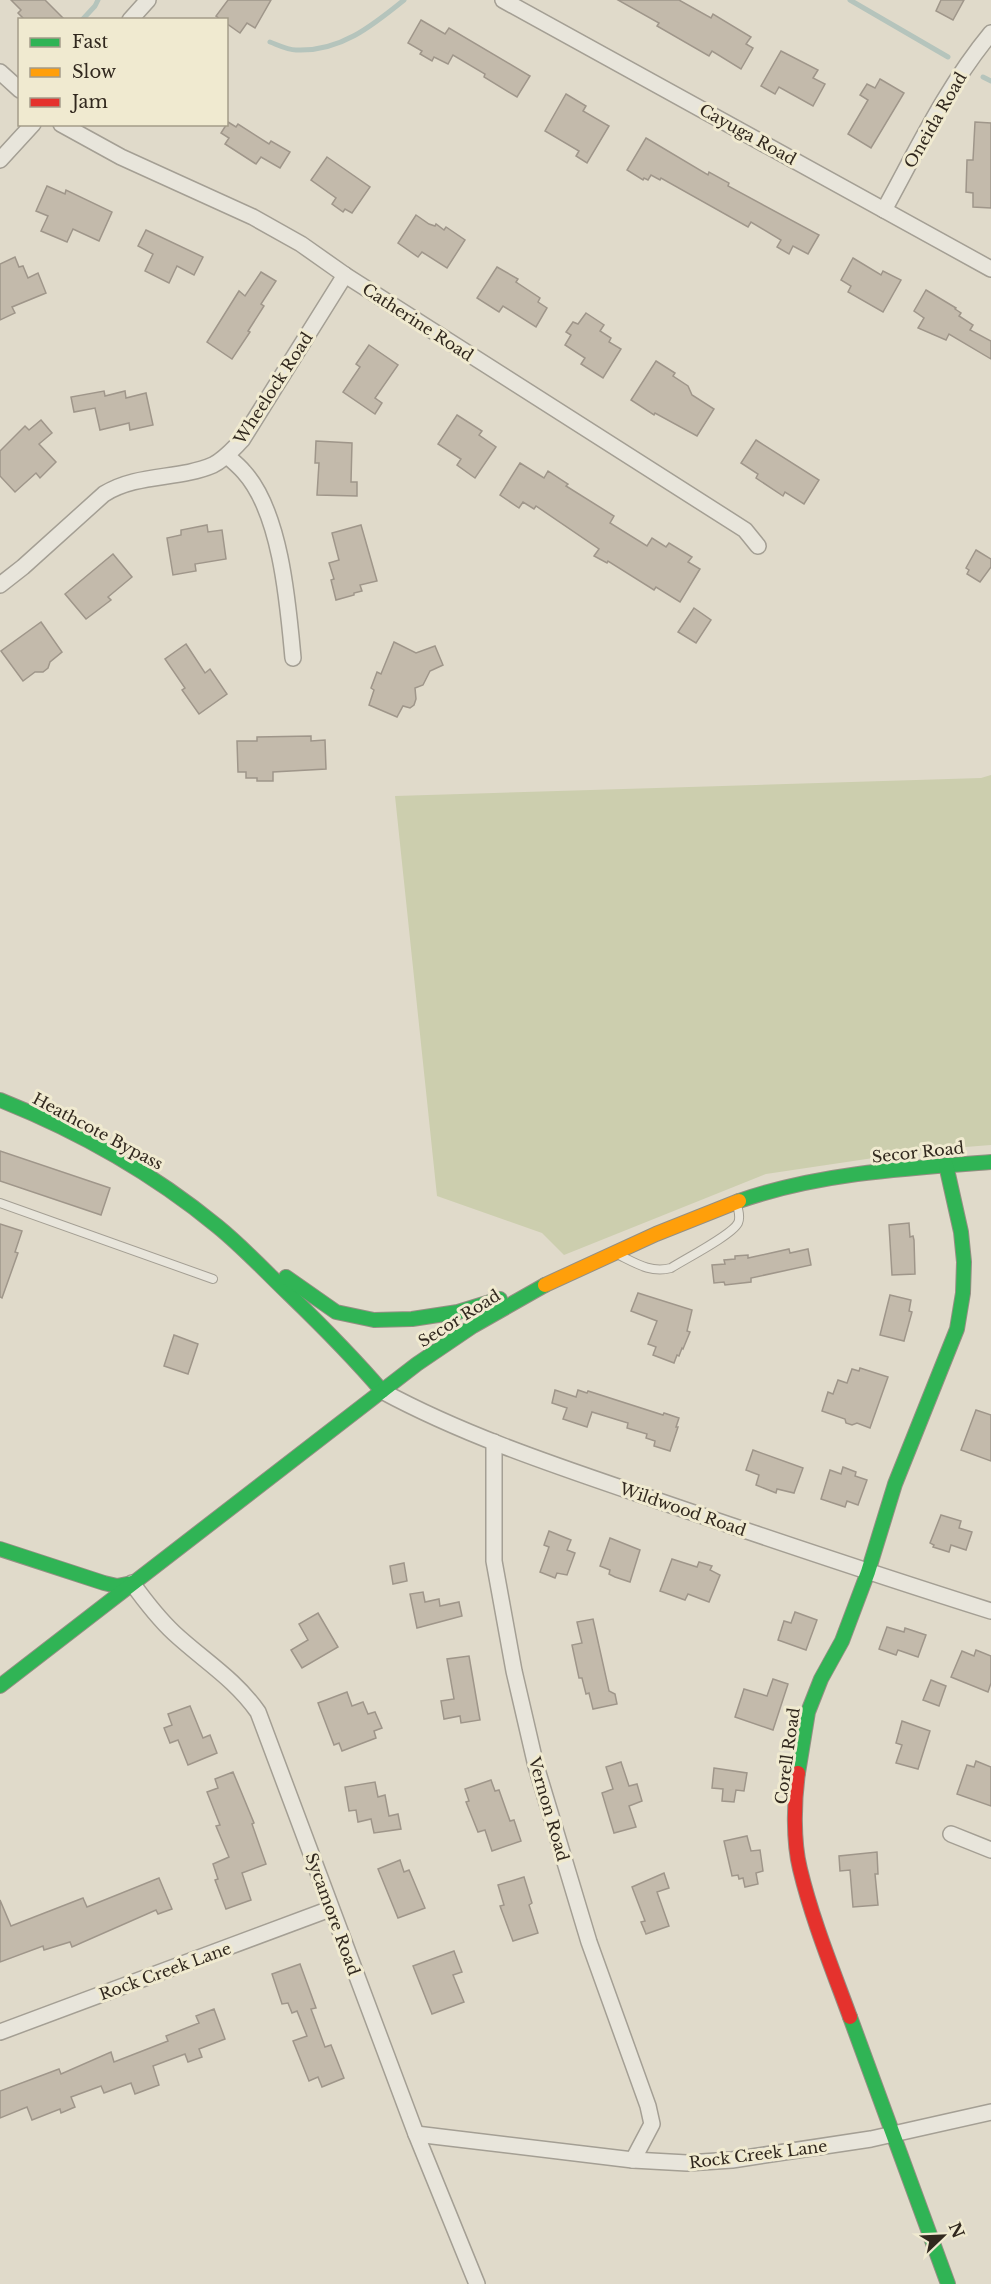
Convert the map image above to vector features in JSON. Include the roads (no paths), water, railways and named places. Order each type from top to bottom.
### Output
[{"type":"main road","name":"Heathcote Bypass","points":[[0,1100],[64,1128],[124,1161],[176,1194],[234,1240]]},
{"type":"main road","name":"Secor Road","points":[[0,1686],[382,1391],[473,1326],[547,1284],[616,1252],[736,1202],[771,1190],[823,1179],[991,1162]]},
{"type":"main road","name":"Corell Road","points":[[946,1165],[961,1232],[964,1262],[963,1293],[957,1329],[895,1484],[868,1572],[842,1641],[821,1679],[808,1712],[797,1782],[795,1819],[799,1867],[820,1938],[948,2284]]},
{"type":"main road","points":[[234,1240],[336,1312],[374,1320],[412,1319],[458,1312],[547,1284]]},
{"type":"main road","points":[[234,1240],[354,1358],[382,1391]]},
{"type":"main road","points":[[0,1549],[104,1583],[117,1586],[132,1583]]},
{"type":"street","points":[[132,18],[148,0]]},
{"type":"street","name":"Cayuga Road","points":[[503,0],[991,269]]},
{"type":"street","name":"Oneida Road","points":[[884,210],[970,58],[991,33]]},
{"type":"street","points":[[0,72],[18,88]]},
{"type":"street","points":[[0,160],[31,126]]},
{"type":"street","name":"Catherine Road","points":[[65,126],[120,157],[253,217],[301,244],[345,275],[745,530],[758,546]]},
{"type":"street","name":"Wheelock Road","points":[[0,585],[104,494],[117,486],[213,465],[227,456],[242,440],[345,275]]},
{"type":"street","points":[[227,456],[245,473],[268,515],[278,549],[290,621],[292,658]]},
{"type":"street","name":"Wildwood Road","points":[[382,1391],[406,1404],[494,1442],[868,1572],[991,1611]]},
{"type":"street","name":"Vernon Road","points":[[494,1442],[494,1561],[514,1671],[536,1766],[589,1942],[648,2106],[652,2124],[633,2160]]},
{"type":"street","name":"Sycamore Road","points":[[132,1583],[173,1633],[245,1693],[258,1712],[416,2134],[477,2284]]},
{"type":"street","points":[[951,1834],[991,1850]]},
{"type":"street","name":"Rock Creek Lane","points":[[0,2032],[330,1909]]},
{"type":"street","name":"Rock Creek Lane","points":[[416,2134],[633,2160],[687,2163],[732,2160],[891,2134],[991,2112]]},
{"type":"lane","points":[[616,1252],[643,1268],[660,1270],[671,1268],[728,1233],[738,1224],[740,1217],[736,1202]]},
{"type":"lane","points":[[0,1203],[213,1279]]},
{"type":"waterway","points":[[84,18],[98,0]]},
{"type":"waterway","points":[[270,42],[293,50],[327,47],[354,36],[404,0]]},
{"type":"waterway","points":[[850,0],[948,57]]},
{"type":"waterway","points":[[983,77],[991,81]]}]
